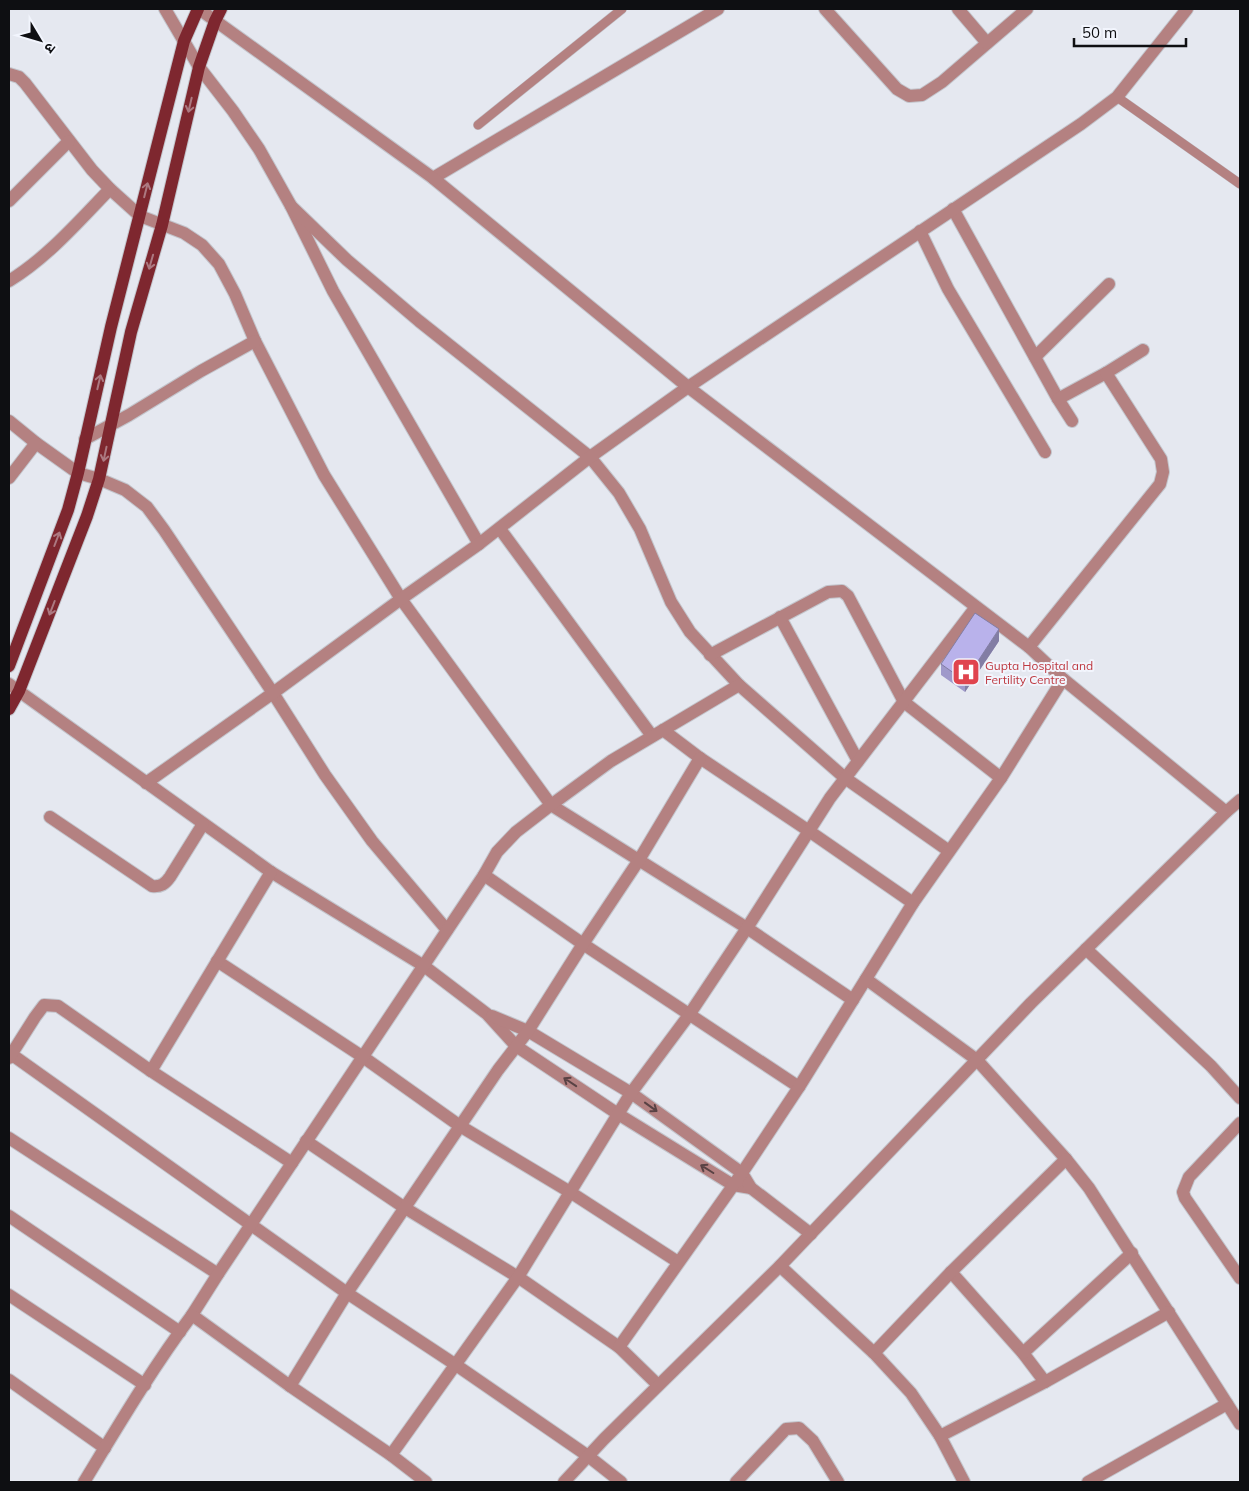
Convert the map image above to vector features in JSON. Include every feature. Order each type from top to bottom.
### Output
[{"type":"main road","points":[[9,666],[68,510],[184,42],[198,9]]},
{"type":"main road","points":[[9,709],[14,688],[87,516],[99,479],[131,332],[162,225],[199,67],[215,21],[222,9]]},
{"type":"street","points":[[165,9],[199,67],[259,149],[291,206],[333,291],[479,544]]},
{"type":"street","points":[[198,9],[433,178],[688,387],[1029,647],[1063,679],[1226,812]]},
{"type":"street","points":[[433,178],[718,9]]},
{"type":"street","points":[[825,9],[897,89],[909,96],[922,95],[942,82],[1028,9]]},
{"type":"street","points":[[958,9],[988,43]]},
{"type":"street","points":[[146,783],[500,529],[590,457],[688,387],[1081,124],[1117,97],[1187,9]]},
{"type":"street","points":[[9,74],[19,77],[25,83],[92,170],[110,189],[140,216],[184,233],[202,245],[219,264],[235,294],[255,341],[324,475],[400,599],[550,804],[747,928],[853,1000]]},
{"type":"street","points":[[9,201],[69,141]]},
{"type":"street","points":[[9,281],[27,270],[48,253],[110,189]]},
{"type":"street","points":[[291,206],[348,260],[419,321],[590,457],[619,493],[640,530],[671,602],[690,632],[710,655],[738,685],[845,778],[948,851]]},
{"type":"street","points":[[952,209],[1034,357],[1072,421]]},
{"type":"street","points":[[920,231],[948,289],[1045,452]]},
{"type":"street","points":[[1034,357],[1109,284]]},
{"type":"street","points":[[85,439],[255,341]]},
{"type":"street","points":[[1058,399],[1143,350]]},
{"type":"street","points":[[1029,647],[1160,484],[1162,472],[1161,459],[1106,373]]},
{"type":"street","points":[[9,421],[78,473],[99,479],[125,490],[147,507],[273,693],[325,775],[372,841],[446,930]]},
{"type":"street","points":[[9,478],[36,443]]},
{"type":"street","points":[[500,529],[658,733],[700,758],[913,903]]},
{"type":"street","points":[[710,655],[828,592],[842,591],[848,596],[904,702],[1001,778]]},
{"type":"street","points":[[391,1455],[518,1277],[631,1093],[689,1014],[747,928],[830,798],[976,607]]},
{"type":"street","points":[[780,617],[858,761]]},
{"type":"street","points":[[619,1347],[742,1173],[799,1086],[913,903],[1001,778],[1063,679]]},
{"type":"street","points":[[84,1482],[145,1385],[424,966],[497,852],[516,832],[550,804],[611,761],[738,685]]},
{"type":"street","points":[[14,688],[270,872],[424,966],[487,1014],[516,1046],[618,1114],[733,1185],[751,1188]]},
{"type":"street","points":[[290,1386],[347,1293],[460,1126],[528,1030],[582,944],[639,860],[700,758]]},
{"type":"street","points":[[564,1482],[658,1385],[780,1266],[1031,1003],[1240,800]]},
{"type":"street","points":[[50,817],[152,886],[158,887],[165,884],[170,878],[203,824]]},
{"type":"street","points":[[151,1071],[270,872]]},
{"type":"street","points":[[484,874],[582,944],[799,1086]]},
{"type":"street","points":[[1086,949],[1211,1066],[1240,1098]]},
{"type":"street","points":[[217,961],[363,1057],[460,1126],[570,1192],[678,1262]]},
{"type":"street","points":[[866,979],[977,1060],[1066,1159],[1089,1188],[1132,1253],[1240,1424]]},
{"type":"street","points":[[292,1163],[151,1071],[58,1006],[44,1005],[12,1048],[347,1293],[588,1456],[621,1482]]},
{"type":"street","points":[[487,1014],[528,1030],[631,1093],[742,1173],[751,1188],[811,1234]]},
{"type":"street","points":[[1240,1123],[1189,1176],[1183,1192],[1185,1198],[1240,1278]]},
{"type":"street","points":[[9,1138],[218,1274]]},
{"type":"street","points":[[306,1141],[405,1208],[518,1277],[619,1347],[658,1385]]},
{"type":"street","points":[[874,1353],[952,1272],[1066,1159]]},
{"type":"street","points":[[9,1216],[180,1332]]},
{"type":"street","points":[[1022,1353],[1132,1253]]},
{"type":"street","points":[[780,1266],[874,1353],[911,1393],[940,1436],[964,1482]]},
{"type":"street","points":[[952,1272],[1045,1382]]},
{"type":"street","points":[[9,1296],[145,1385]]},
{"type":"street","points":[[940,1436],[1045,1382],[1169,1312]]},
{"type":"street","points":[[192,1315],[290,1386],[391,1455],[426,1482]]},
{"type":"street","points":[[9,1380],[105,1448]]},
{"type":"street","points":[[1088,1482],[1228,1404]]},
{"type":"street","points":[[736,1482],[786,1429],[799,1428],[813,1441],[838,1482]]},
{"type":"lane","points":[[478,125],[622,9]]},
{"type":"lane","points":[[1117,97],[1240,184]]},
{"type":"building","points":[[975,613],[999,629],[965,681],[941,664]]},
{"type":"place","name":"Gupta Hospital and Fertility Centre","points":[[966,672]]}]
